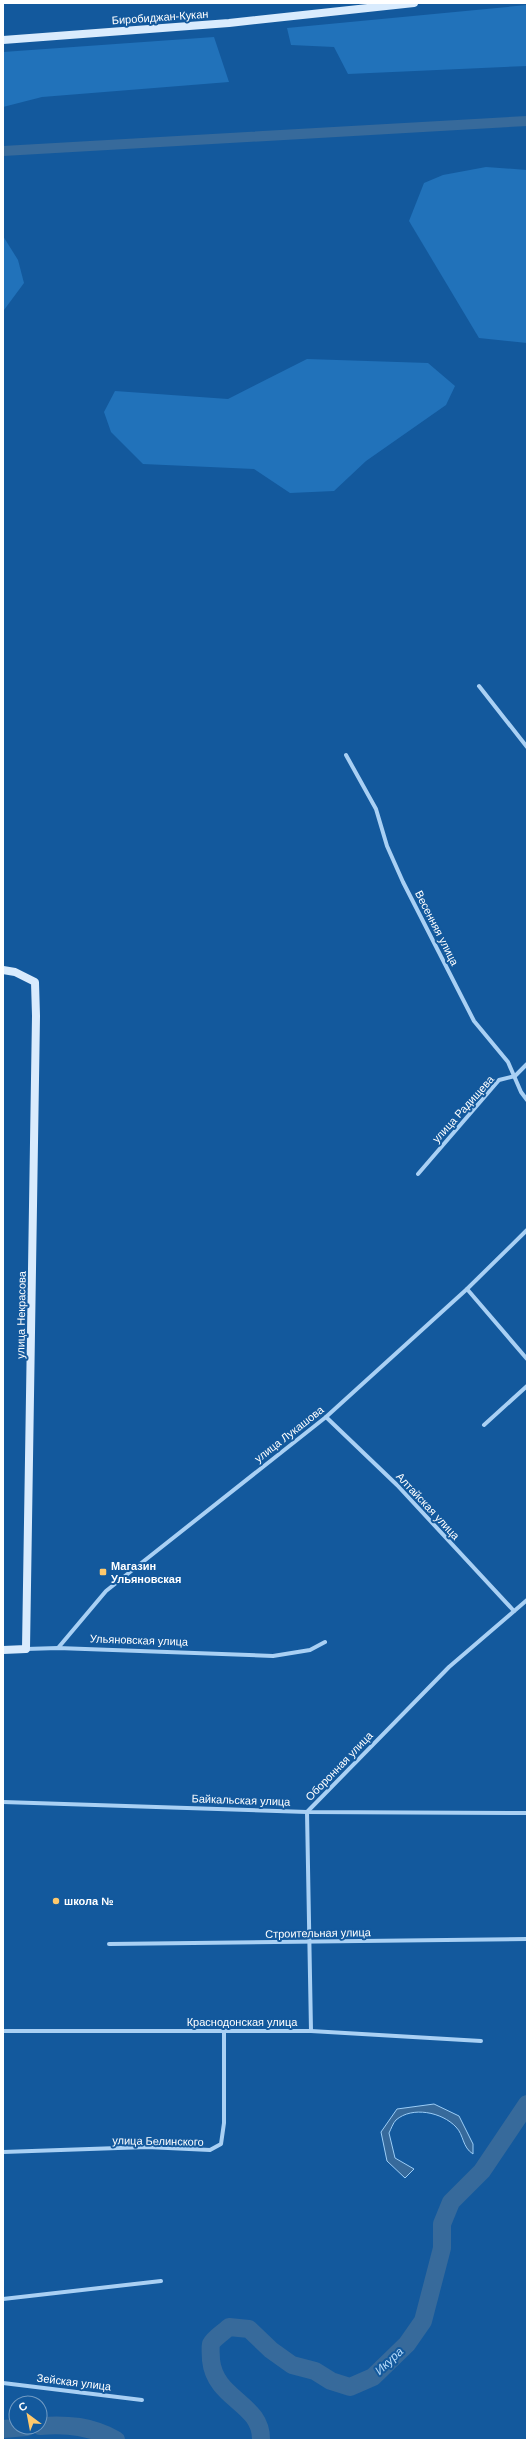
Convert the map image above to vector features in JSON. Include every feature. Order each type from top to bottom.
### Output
[{"type":"street","name":"Биробиджан-Кукан","points":[[3,40],[229,23],[414,3]]},
{"type":"street","points":[[479,686],[527,747]]},
{"type":"street","name":"Весенняя улица","points":[[346,755],[376,809],[387,846],[403,882],[474,1021],[508,1062],[521,1092],[527,1100]]},
{"type":"street","name":"улица Некрасова","points":[[3,970],[15,972],[34,982],[33,1310],[26,1649]]},
{"type":"street","name":"улица Радищева","points":[[418,1174],[499,1080],[515,1076],[527,1064]]},
{"type":"street","name":"улица Лукашова","points":[[58,1648],[106,1591],[326,1417],[467,1289],[527,1230]]},
{"type":"street","points":[[467,1289],[527,1359]]},
{"type":"street","points":[[484,1425],[527,1386]]},
{"type":"street","name":"Алтайская улица","points":[[326,1417],[397,1485],[514,1611]]},
{"type":"street","name":"Оборонная улица","points":[[311,2032],[307,1812],[449,1667],[527,1600]]},
{"type":"street","name":"Ульяновская улица","points":[[3,1650],[58,1648],[273,1656],[310,1650],[325,1642]]},
{"type":"street","name":"Байкальская улица","points":[[3,1802],[307,1812],[527,1813]]},
{"type":"street","name":"Строительная улица","points":[[109,1944],[527,1939]]},
{"type":"street","name":"Краснодонская улица","points":[[3,2031],[224,2030],[311,2032],[481,2041]]},
{"type":"street","name":"улица Белинского","points":[[3,2152],[147,2147],[210,2150],[221,2144],[224,2123],[224,2030]]},
{"type":"street","points":[[3,2299],[161,2281]]},
{"type":"street","name":"Зейская улица","points":[[3,2383],[142,2400]]},
{"type":"shaded area","points":[[527,5],[527,66],[348,74],[334,47],[291,45],[287,28]]},
{"type":"shaded area","points":[[214,37],[229,82],[42,97],[3,107],[3,52]]},
{"type":"shaded area","points":[[486,167],[527,170],[527,343],[479,338],[409,221],[424,183],[443,175]]},
{"type":"shaded area","points":[[3,236],[18,260],[24,283],[4,310]]},
{"type":"shaded area","points":[[307,359],[428,363],[455,386],[446,405],[366,461],[334,491],[290,493],[254,469],[143,464],[111,432],[104,412],[115,391],[228,399]]},
{"type":"shaded area","points":[[434,2104],[459,2116],[473,2144],[473,2154],[467,2148],[459,2130],[450,2122],[427,2113],[410,2113],[396,2120],[389,2133],[395,2158],[414,2169],[405,2178],[387,2161],[381,2132],[397,2109]]},
{"type":"waterway","points":[[3,151],[527,121]]},
{"type":"waterway","name":"Икура","points":[[261,2440],[259,2428],[254,2418],[247,2409],[229,2393],[214,2373],[211,2360],[212,2342],[229,2327],[249,2329],[271,2350],[292,2365],[315,2371],[331,2381],[350,2387],[373,2377],[407,2344],[423,2321],[442,2248],[442,2224],[451,2202],[482,2171],[527,2104]]},
{"type":"waterway","name":"Икура","points":[[48,2426],[79,2427],[107,2435],[116,2440]]},
{"type":"waterway","name":"Икура","points":[[3,2429],[8,2429]]},
{"type":"place","name":"Магазин Ульяновская","points":[[103,1572]]},
{"type":"place","name":"школа №","points":[[56,1901]]}]
